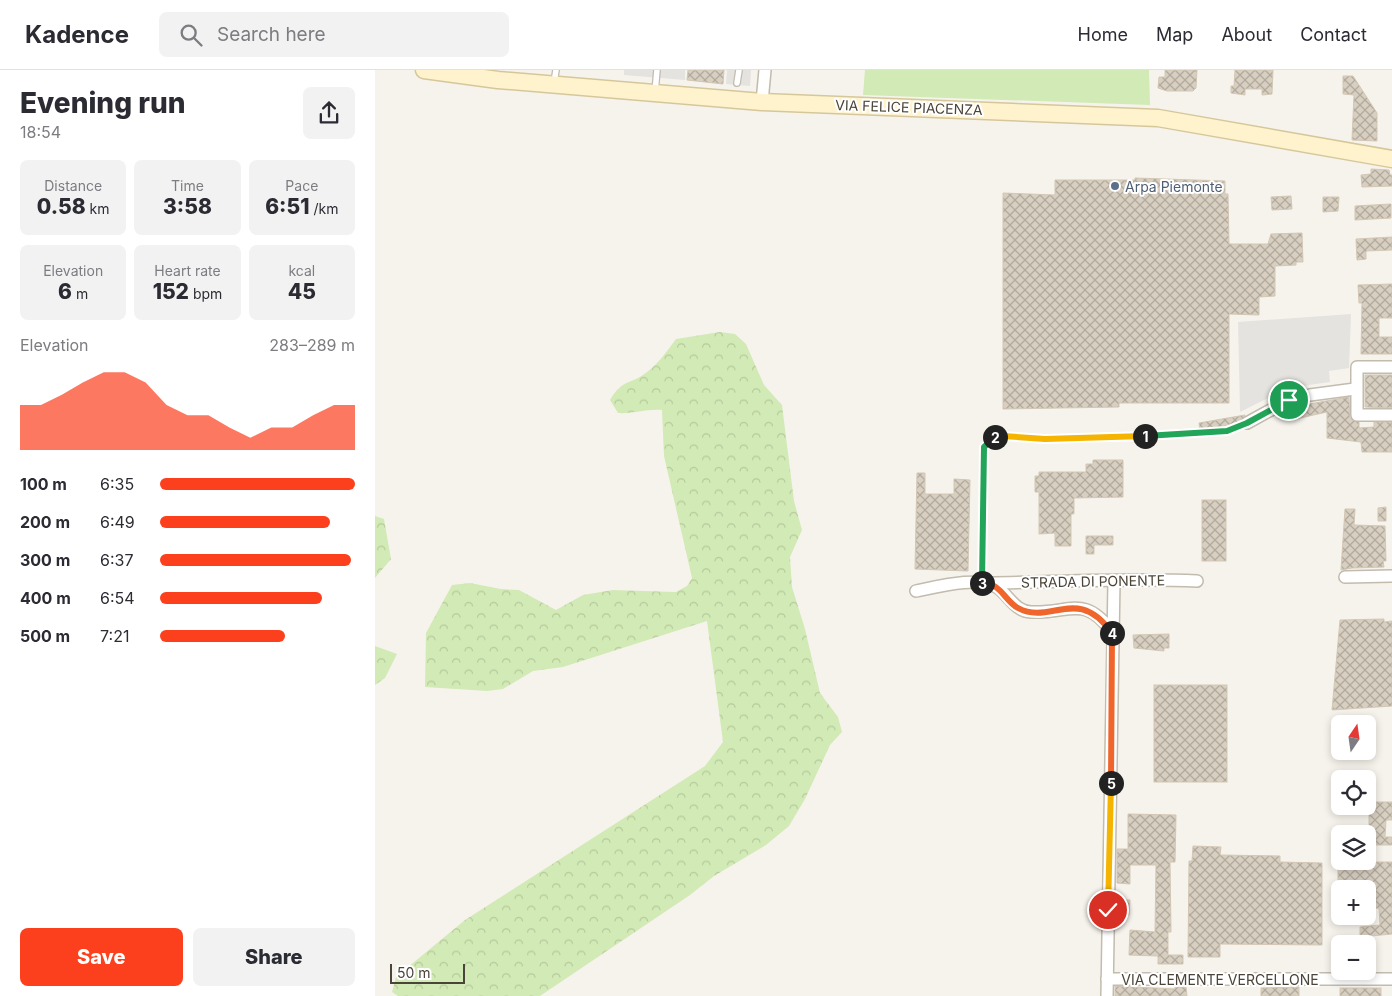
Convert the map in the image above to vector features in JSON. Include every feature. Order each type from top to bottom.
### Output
[{"type":"street","name":"VIA FELICE PIACENZA","points":[[424,70],[555,77],[655,94],[762,102],[1157,118],[1392,159]]},
{"type":"street","points":[[762,102],[765,70]]},
{"type":"street","points":[[1392,367],[1357,367],[1355,389],[1357,415],[1392,415]]},
{"type":"street","points":[[1247,423],[1289,400],[1355,389]]},
{"type":"street","points":[[1345,577],[1392,576]]},
{"type":"street","name":"STRADA DI PONENTE","points":[[916,591],[945,585],[985,583],[1114,581],[1135,578],[1197,581]]},
{"type":"street","points":[[1107,996],[1114,581]]},
{"type":"street","name":"STRADA DI PONENTE","points":[[985,583],[998,587],[1017,608],[1030,612],[1071,608],[1089,611],[1102,618],[1113,633]]},
{"type":"street","name":"VIA CLEMENTE VERCELLONE","points":[[1107,979],[1392,979]]},
{"type":"lane","points":[[655,94],[657,70]]},
{"type":"lane","points":[[737,83],[739,70]]},
{"type":"path","points":[[985,583],[984,447],[991,438],[1003,436],[1045,439],[1193,434],[1227,431],[1247,423]]},
{"type":"green space","points":[[865,70],[1149,70],[1150,105],[863,95]]},
{"type":"green space","points":[[720,332],[735,334],[746,344],[764,385],[782,405],[794,501],[802,530],[790,557],[792,587],[805,629],[820,693],[838,717],[842,732],[830,745],[805,799],[789,826],[766,845],[714,876],[690,895],[540,996],[398,996],[392,992],[396,977],[465,920],[705,766],[723,742],[707,621],[563,667],[533,671],[503,689],[487,691],[425,687],[426,633],[452,585],[470,583],[501,589],[519,590],[556,610],[583,595],[613,590],[676,592],[687,586],[692,578],[664,456],[662,410],[618,413],[610,400],[619,388],[641,376],[663,357],[676,339]]},
{"type":"green space","points":[[375,516],[384,519],[391,559],[375,578]]},
{"type":"green space","points":[[375,646],[397,654],[385,678],[375,685]]},
{"type":"shaded area","points":[[624,70],[685,70],[685,80],[624,75]]},
{"type":"shaded area","points":[[727,70],[751,70],[750,86],[726,84]]},
{"type":"shaded area","points":[[1351,314],[1349,368],[1329,371],[1330,382],[1288,388],[1240,412],[1238,322]]},
{"type":"building","points":[[688,70],[724,70],[723,84],[687,80]]},
{"type":"building","points":[[1165,70],[1197,70],[1196,88],[1193,91],[1167,91],[1158,88],[1159,77],[1165,77]]},
{"type":"building","points":[[1235,70],[1273,70],[1272,94],[1262,95],[1262,89],[1245,89],[1245,95],[1231,93],[1231,86],[1234,86]]},
{"type":"building","points":[[1343,76],[1353,76],[1377,113],[1377,141],[1352,140],[1354,95],[1343,94]]},
{"type":"building","points":[[1371,169],[1389,170],[1390,175],[1392,175],[1392,186],[1362,187],[1361,175],[1371,174]]},
{"type":"building","points":[[1135,178],[1225,181],[1225,194],[1228,194],[1229,244],[1268,244],[1271,234],[1302,233],[1303,262],[1296,262],[1296,265],[1275,266],[1275,296],[1259,297],[1259,315],[1229,314],[1229,403],[1119,403],[1119,407],[1003,409],[1003,193],[1055,195],[1055,180],[1135,180]]},
{"type":"building","points":[[1291,196],[1292,209],[1272,210],[1271,197]]},
{"type":"building","points":[[1323,197],[1339,197],[1338,211],[1323,212]]},
{"type":"building","points":[[1391,204],[1391,218],[1355,220],[1355,206]]},
{"type":"building","points":[[1392,237],[1392,250],[1366,251],[1366,259],[1357,260],[1356,239]]},
{"type":"building","points":[[1392,284],[1392,318],[1379,318],[1379,337],[1392,337],[1392,354],[1361,354],[1362,303],[1359,303],[1358,285]]},
{"type":"building","points":[[1365,375],[1392,375],[1392,408],[1365,407]]},
{"type":"building","points":[[1349,397],[1350,418],[1359,422],[1359,428],[1374,427],[1374,422],[1392,422],[1392,452],[1362,452],[1361,442],[1327,438],[1327,412],[1291,420],[1288,409],[1292,407]]},
{"type":"building","points":[[1245,415],[1240,423],[1200,431],[1199,423]]},
{"type":"building","points":[[1093,460],[1123,460],[1123,497],[1074,498],[1074,514],[1071,514],[1071,546],[1055,546],[1055,533],[1039,534],[1039,492],[1035,492],[1035,476],[1039,476],[1039,472],[1086,472],[1086,464],[1093,464]]},
{"type":"building","points":[[917,473],[925,473],[925,494],[954,494],[954,479],[970,480],[968,571],[915,569]]},
{"type":"building","points":[[1202,500],[1226,500],[1226,561],[1202,561]]},
{"type":"building","points":[[1386,507],[1386,521],[1378,521],[1378,508]]},
{"type":"building","points":[[1345,509],[1355,509],[1354,525],[1385,526],[1386,561],[1383,561],[1384,567],[1341,570]]},
{"type":"building","points":[[1086,536],[1113,536],[1113,545],[1094,545],[1094,554],[1086,554]]},
{"type":"building","points":[[1384,619],[1384,622],[1392,621],[1392,706],[1332,710],[1340,620]]},
{"type":"building","points":[[1169,634],[1169,648],[1164,648],[1164,651],[1134,648],[1133,635]]},
{"type":"building","points":[[1154,685],[1227,685],[1227,782],[1154,782]]},
{"type":"building","points":[[1376,802],[1392,802],[1392,820],[1386,820],[1385,837],[1392,837],[1392,845],[1376,845],[1376,825],[1369,825],[1369,815],[1376,815]]},
{"type":"building","points":[[1128,814],[1176,815],[1175,862],[1170,862],[1171,932],[1168,932],[1168,955],[1183,955],[1183,964],[1158,964],[1158,956],[1129,955],[1130,930],[1155,932],[1156,865],[1130,865],[1130,884],[1117,883],[1117,849],[1128,849]]},
{"type":"building","points":[[1193,846],[1221,847],[1220,855],[1280,856],[1280,862],[1322,863],[1322,945],[1220,944],[1220,957],[1188,957],[1189,861],[1192,861]]},
{"type":"building","points":[[1376,862],[1392,862],[1392,934],[1360,935],[1360,927],[1380,925],[1379,908],[1376,908],[1376,880],[1338,880],[1338,870],[1376,870]]},
{"type":"building","points":[[1118,900],[1130,900],[1129,915],[1116,915]]},
{"type":"building","points":[[1115,986],[1175,989],[1175,987],[1186,987],[1187,996],[1115,996]]},
{"type":"building","points":[[1299,987],[1299,996],[1261,996],[1261,988]]},
{"type":"building","points":[[1340,988],[1381,988],[1381,996],[1340,996]]},
{"type":"place","name":"Arpa Piemonte","points":[[1115,186]]},
{"type":"route","points":[[1108,910],[1113,633],[1102,618],[1089,611],[1071,608],[1030,612],[1017,608],[998,587],[988,583],[981,583],[984,447],[991,438],[1003,436],[1045,439],[1193,434],[1227,431],[1247,423],[1289,400]]}]
